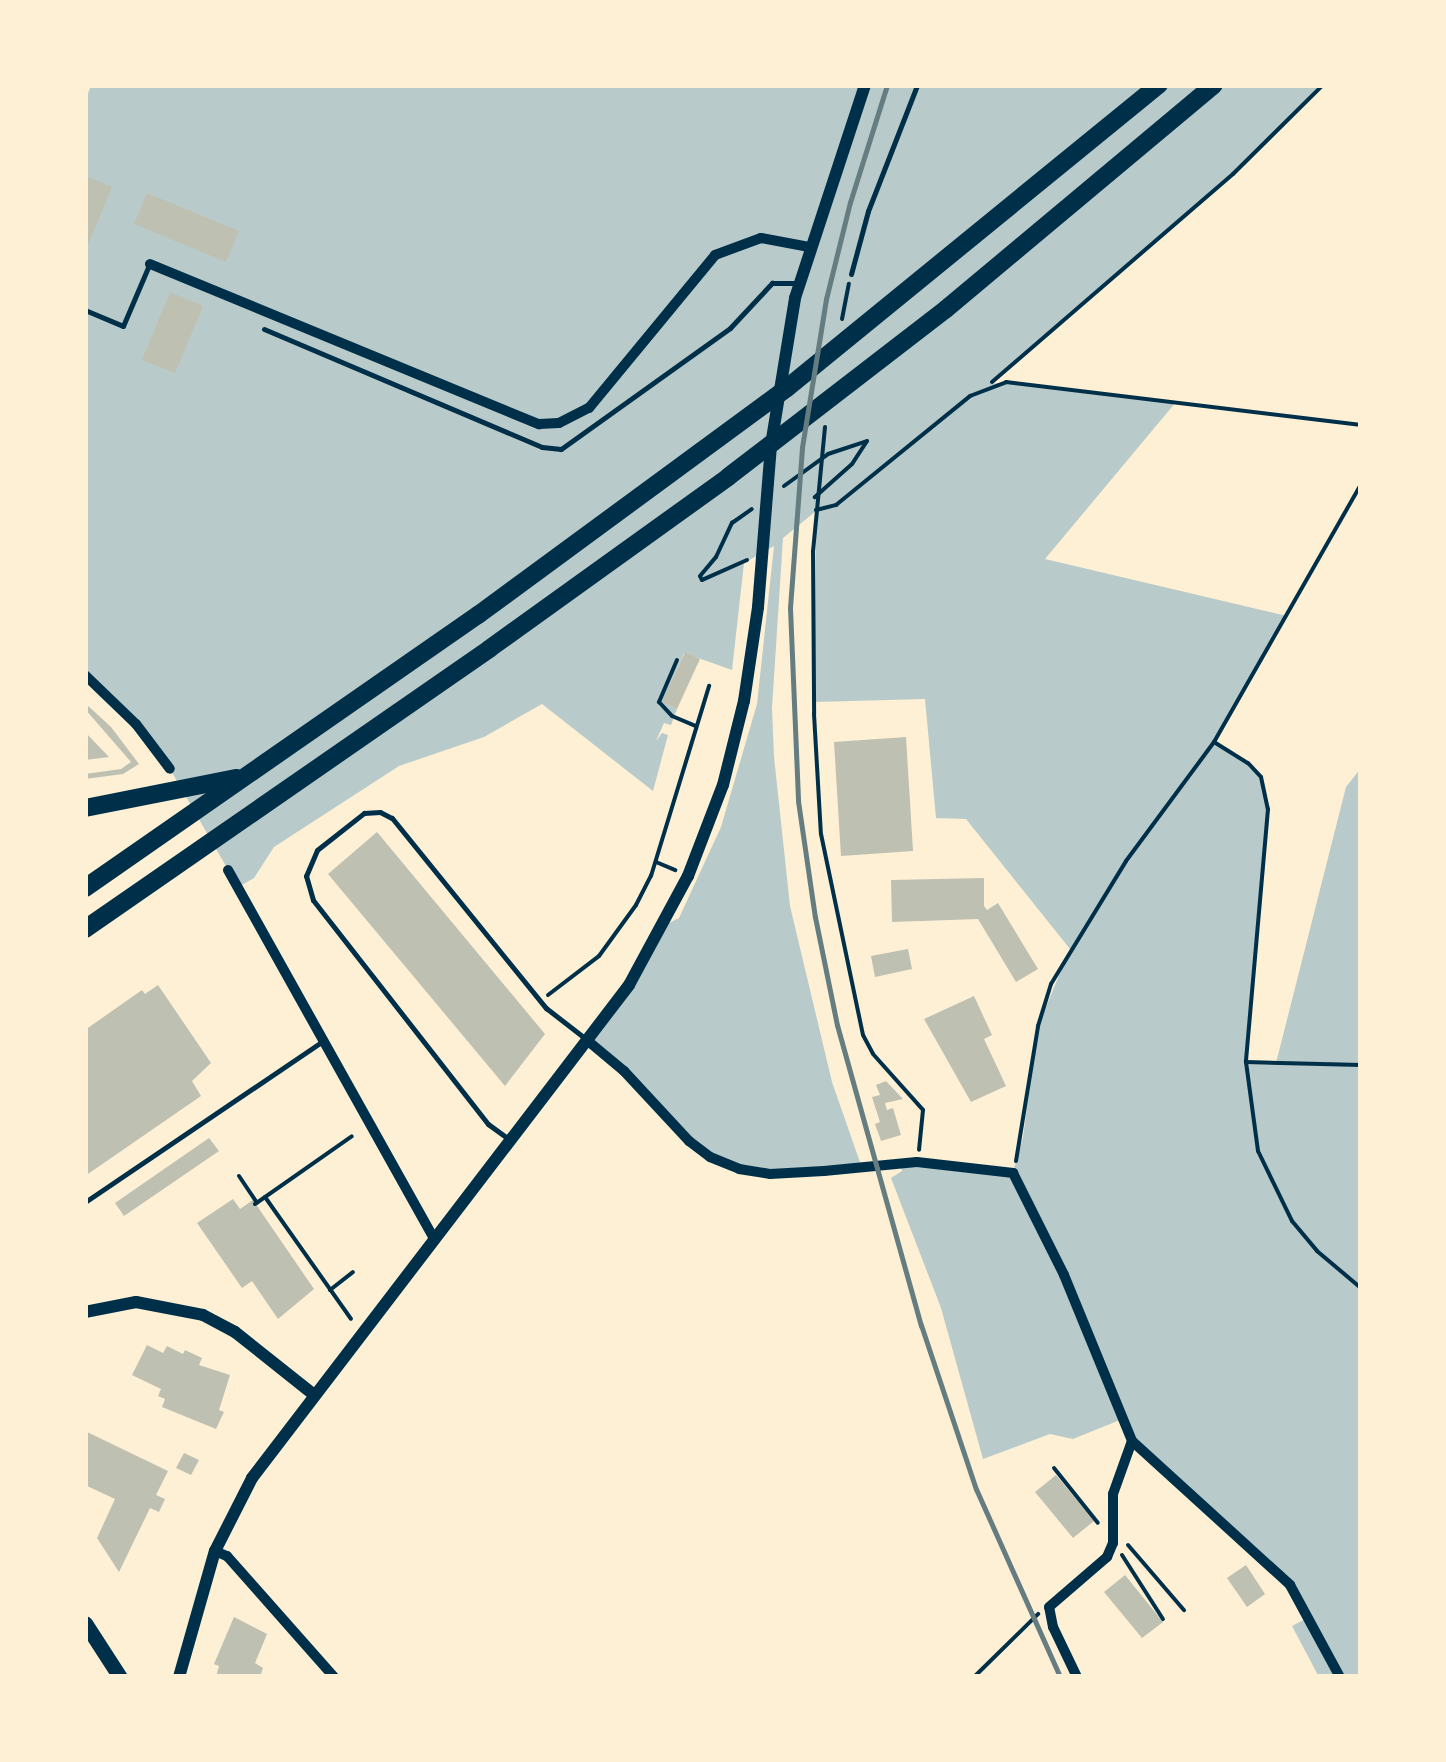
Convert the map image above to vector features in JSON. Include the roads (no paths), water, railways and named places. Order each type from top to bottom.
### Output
[{"type":"highway","points":[[85,888],[563,554],[787,388],[1159,85]]},
{"type":"highway","points":[[85,930],[490,650],[728,476],[946,309],[1214,85]]},
{"type":"highway","points":[[85,808],[247,776]]},
{"type":"main road","points":[[85,1624],[120,1677]]},
{"type":"street","points":[[179,1677],[216,1551],[252,1478],[312,1394],[588,1040],[647,956],[688,876],[739,727],[754,649],[764,520],[798,284],[865,85]]},
{"type":"street","points":[[150,264],[518,418],[559,423],[576,418],[601,396],[715,255],[761,238],[809,247]]},
{"type":"street","points":[[85,675],[136,724],[170,770]]},
{"type":"street","points":[[228,870],[434,1238]]},
{"type":"street","points":[[588,1040],[624,1070],[688,1141],[710,1157],[739,1169],[770,1174],[824,1172],[918,1162],[1013,1173],[1064,1275],[1132,1440],[1290,1585],[1340,1677]]},
{"type":"street","points":[[85,1312],[136,1302],[203,1316],[235,1332],[312,1394]]},
{"type":"street","points":[[1077,1677],[1053,1628],[1049,1607],[1092,1572],[1113,1543],[1113,1494],[1132,1440]]},
{"type":"street","points":[[216,1551],[227,1556],[334,1677]]},
{"type":"lane","points":[[852,274],[868,211],[916,85]]},
{"type":"lane","points":[[85,310],[123,326],[150,264]]},
{"type":"lane","points":[[264,329],[542,447],[561,449],[730,328],[772,283],[798,284]]},
{"type":"lane","points":[[510,1140],[488,1124],[312,900],[306,876],[318,850],[364,813],[380,812],[392,818],[540,1000],[588,1040]]},
{"type":"lane","points":[[87,1198],[321,1042]]},
{"type":"railway","points":[[887,85],[850,202],[826,299],[802,448],[790,608],[798,801],[815,917],[837,1025],[921,1325],[976,1489],[1060,1677]]}]
